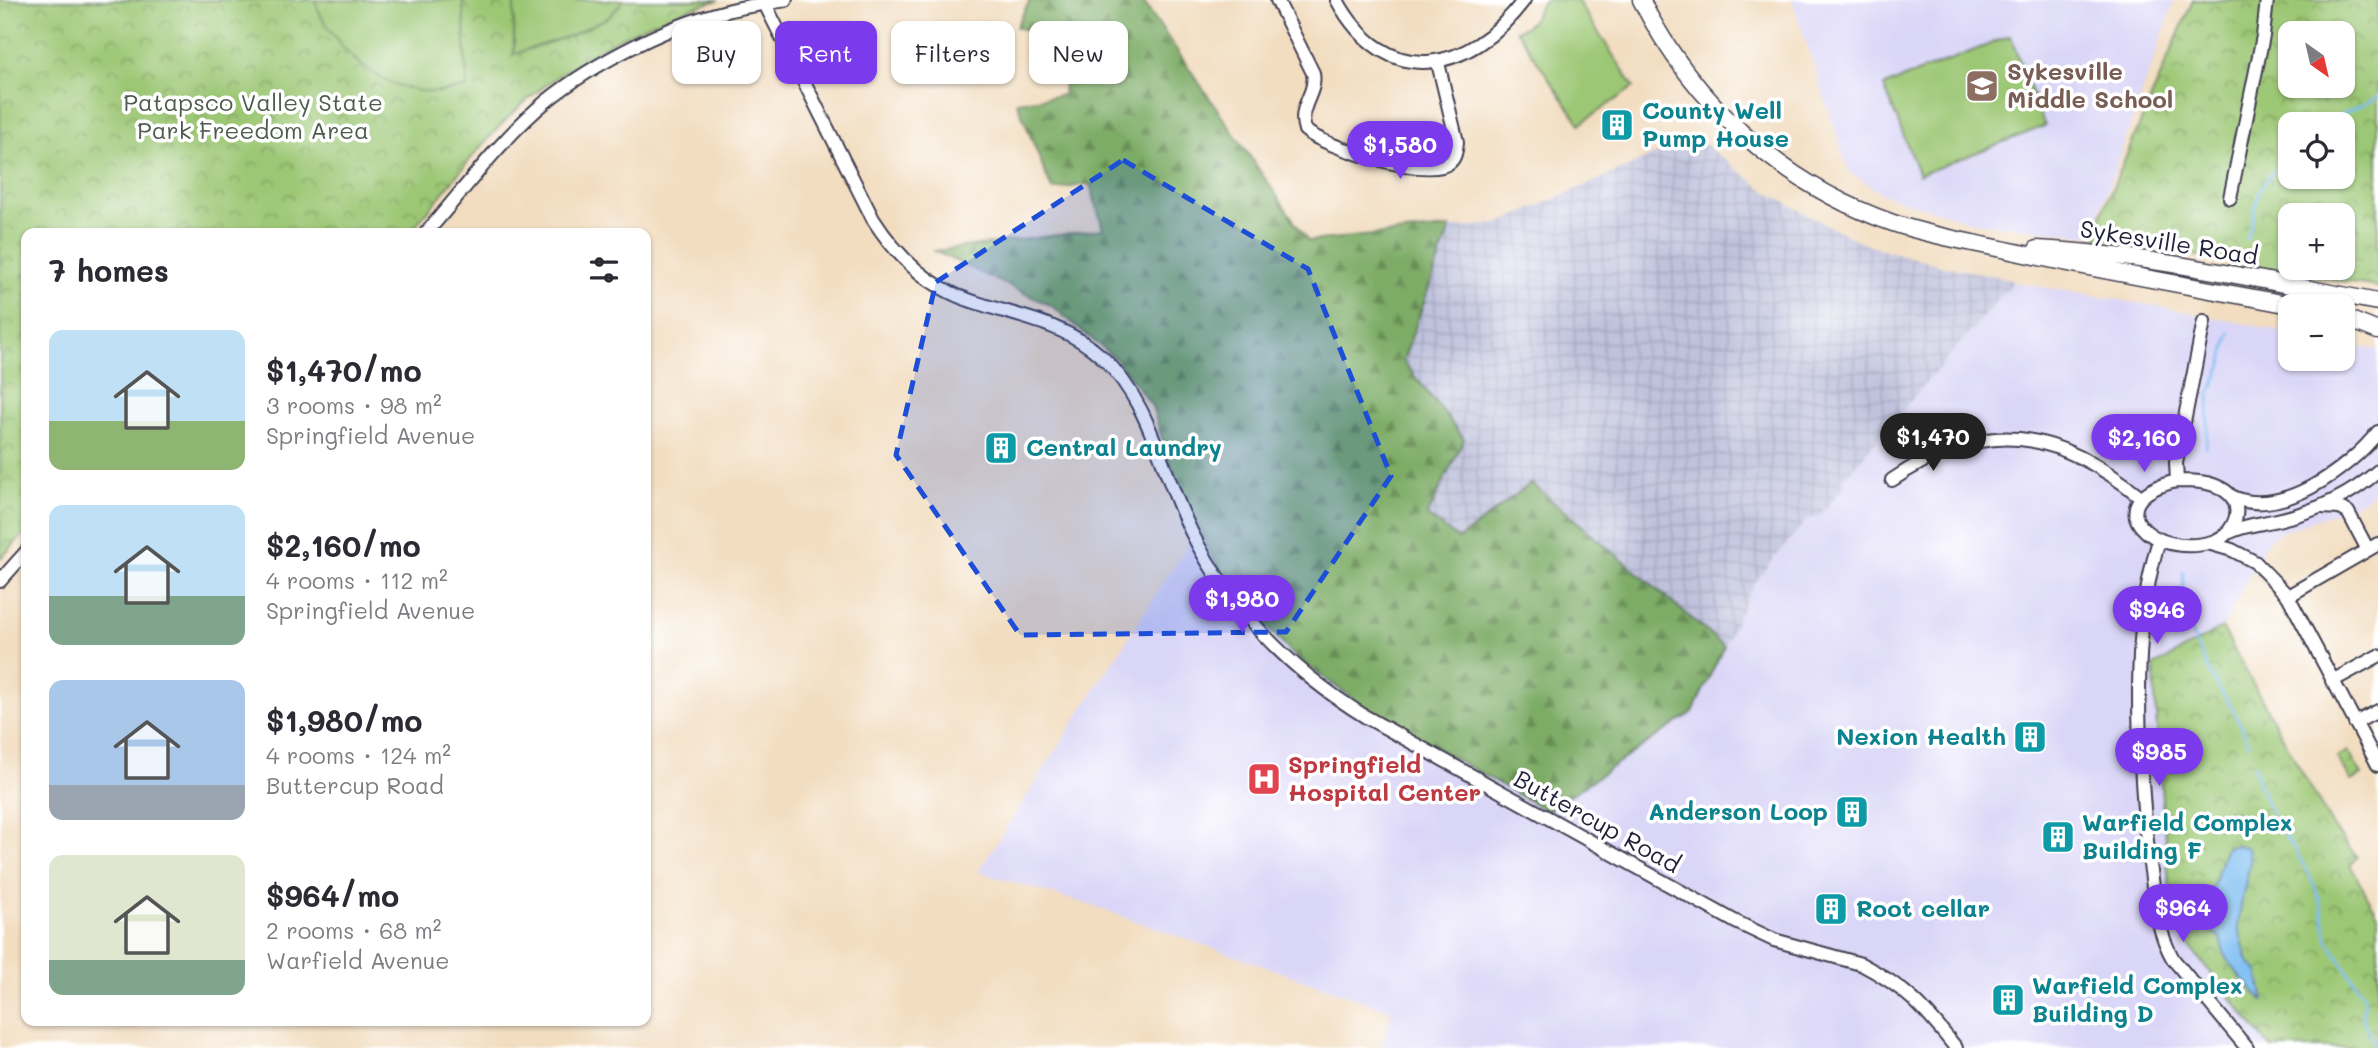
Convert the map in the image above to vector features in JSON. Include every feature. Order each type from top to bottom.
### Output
[{"type":"main road","name":"Sykesville Road","points":[[1641,0],[1671,53],[1694,84],[1722,114],[1772,158],[1829,195],[1881,218],[1933,235],[2070,264],[2278,302]]},
{"type":"main road","name":"Sykesville Road","points":[[1992,246],[2072,251],[2182,265],[2378,302]]},
{"type":"main road","points":[[2355,318],[2378,322]]},
{"type":"main road","points":[[2355,321],[2378,331]]},
{"type":"street","points":[[430,228],[507,139],[536,110],[595,67],[630,49],[723,12],[764,2],[786,0]]},
{"type":"street","points":[[1277,0],[1313,73],[1315,84],[1302,116],[1305,130],[1319,139],[1382,162],[1418,167],[1445,165],[1452,161],[1457,142],[1438,63]]},
{"type":"street","points":[[1337,0],[1367,42],[1399,58],[1438,63],[1473,48],[1524,0]]},
{"type":"street","points":[[2230,198],[2263,36],[2267,0]]},
{"type":"street","name":"Buttercup Road","points":[[764,2],[873,219],[889,243],[919,273],[947,291],[1062,330],[1081,341],[1114,369],[1128,385],[1146,418],[1183,515],[1207,560],[1259,630],[1318,686],[1366,717],[1736,922],[1774,940],[1836,957],[1874,971],[1916,999],[1956,1048]]},
{"type":"street","points":[[2177,481],[2176,463],[2204,321]]},
{"type":"street","points":[[2378,432],[2354,457],[2330,475],[2289,496],[2263,503],[2249,503],[2212,485],[2194,481],[2157,485],[2141,497],[2136,513],[2138,524],[2150,537],[2159,540],[2191,545],[2208,543],[2251,524],[2270,522],[2319,507],[2357,488],[2378,471]]},
{"type":"street","points":[[1892,480],[1916,463],[1961,443],[2018,438],[2071,451],[2114,475],[2141,497]]},
{"type":"street","points":[[2348,512],[2357,488]]},
{"type":"street","points":[[2230,532],[2237,513],[2231,496]]},
{"type":"street","points":[[2288,596],[2373,547],[2348,512],[2339,508],[2319,507]]},
{"type":"street","points":[[2159,540],[2149,573],[2138,667],[2145,828],[2158,925],[2173,959],[2247,1048]]},
{"type":"street","points":[[2208,543],[2255,562],[2288,596],[2378,765]]},
{"type":"street","points":[[0,581],[21,558]]},
{"type":"street","points":[[2332,681],[2378,656]]},
{"type":"street","points":[[2355,723],[2378,711]]},
{"type":"highlighted area","points":[[1123,160],[1308,269],[1391,476],[1286,632],[1020,635],[896,455],[936,282]]},
{"type":"shaded area","name":"Sykesville Middle School","points":[[1792,0],[2175,0],[2091,236],[1969,221],[1884,195],[1849,172]]},
{"type":"shaded area","points":[[1695,137],[1767,192],[1870,246],[1944,266],[2010,279],[2013,282],[1844,478],[1843,488],[1819,516],[1807,519],[1754,583],[1693,712],[1547,811],[1365,708],[1243,601],[1191,514],[1308,241],[1498,224]]},
{"type":"shaded area","points":[[2013,282],[2278,330],[2278,371],[2355,371],[2355,346],[2378,350],[2378,489],[2358,504],[2279,533],[2268,540],[2222,628],[2154,666],[2158,757],[2169,883],[2175,915],[2189,946],[2271,1048],[1382,1048],[1392,1011],[1090,905],[978,872],[1198,529],[1209,552],[1292,654],[1365,708],[1547,810],[1692,712],[1754,583],[1807,519],[1843,488],[1844,478]]},
{"type":"green space","name":"Patapsco Valley State Park Freedom Area","points":[[0,0],[719,0],[659,20],[630,34],[573,66],[546,85],[499,127],[413,228],[21,228],[21,537],[0,559]]},
{"type":"green space","points":[[315,0],[463,0],[467,87],[440,92],[424,91],[393,83],[365,68],[342,47],[322,18]]},
{"type":"green space","points":[[514,0],[624,0],[609,17],[572,35],[514,54]]},
{"type":"green space","points":[[1030,0],[1142,0],[1308,241],[1450,228],[1403,361],[1464,439],[1427,516],[1459,539],[1531,483],[1724,646],[1693,712],[1547,811],[1365,708],[1292,654],[1243,601],[1209,552],[1169,461],[1152,406],[1117,360],[1052,306],[934,251],[1103,229],[1090,184],[1052,190],[1017,102],[1063,95],[1064,84],[1128,84],[1128,21],[1029,21],[1029,31],[1016,27]]},
{"type":"green space","points":[[1544,0],[1577,0],[1634,87],[1580,124],[1516,30],[1530,23]]},
{"type":"green space","points":[[2193,0],[2378,0],[2378,287],[2337,280],[2355,280],[2355,203],[2278,203],[2278,270],[2092,236]]},
{"type":"green space","points":[[2010,36],[2045,126],[1919,175],[1884,86]]},
{"type":"green space","points":[[2222,628],[2335,830],[2357,857],[2350,865],[2378,915],[2378,1048],[2271,1048],[2189,946],[2181,931],[2172,898],[2167,863],[2154,666]]},
{"type":"green space","points":[[2348,751],[2362,775],[2351,781],[2337,757]]},
{"type":"water","points":[[2238,845],[2248,848],[2250,863],[2238,927],[2248,961],[2258,971],[2264,1001],[2230,963],[2221,938],[2209,929],[2196,899],[2212,888],[2226,847]]},
{"type":"waterway","points":[[2346,112],[2378,96]]},
{"type":"waterway","points":[[2247,239],[2259,193],[2278,168]]},
{"type":"waterway","points":[[2206,447],[2210,394],[2222,365],[2230,332]]},
{"type":"waterway","points":[[2183,571],[2184,618],[2211,675],[2236,715],[2249,744]]},
{"type":"waterway","points":[[2254,764],[2259,785],[2275,822],[2294,848],[2314,885],[2322,907],[2327,939],[2364,997],[2363,1020],[2376,1048]]},
{"type":"place","name":"Sykesville Middle School","points":[[1982,86]]},
{"type":"place","name":"County Well Pump House","points":[[1617,125]]},
{"type":"place","name":"Central Laundry","points":[[1001,448]]},
{"type":"place","name":"Nexion Health","points":[[2030,737]]},
{"type":"place","name":"Springfield Hospital Center","points":[[1264,779]]},
{"type":"place","name":"Anderson Loop","points":[[1852,812]]},
{"type":"place","name":"Warfield Complex Building F","points":[[2058,837]]},
{"type":"place","name":"Root cellar","points":[[1831,909]]},
{"type":"place","name":"Warfield Complex Building D","points":[[2008,1000]]}]
